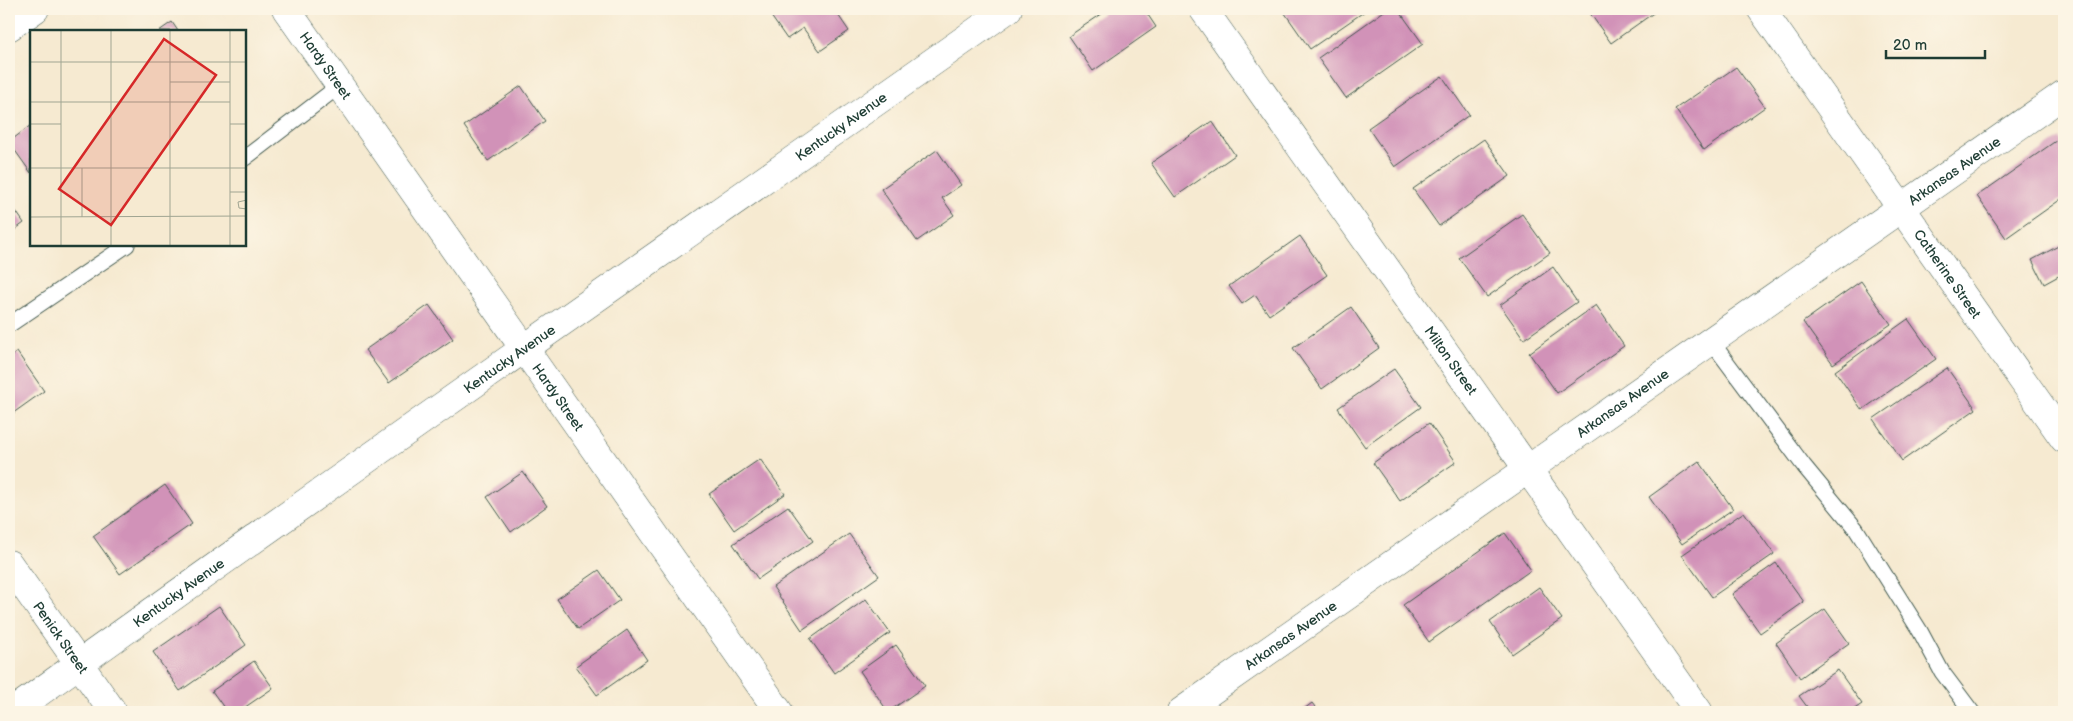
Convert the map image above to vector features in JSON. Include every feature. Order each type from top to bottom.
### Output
[{"type":"street","points":[[9,27],[35,9]]},
{"type":"street","name":"Hardy Street","points":[[286,9],[779,712]]},
{"type":"street","name":"Kentucky Avenue","points":[[12,712],[268,527],[524,350],[1008,9]]},
{"type":"street","name":"Milton Street","points":[[1203,9],[1699,712]]},
{"type":"street","name":"Catherine Street","points":[[1762,9],[2064,439]]},
{"type":"street","name":"Arkansas Avenue","points":[[1181,712],[2064,94]]},
{"type":"street","name":"Penick Street","points":[[9,564],[113,712]]},
{"type":"lane","points":[[246,157],[339,86]]},
{"type":"lane","points":[[9,325],[126,246]]},
{"type":"lane","points":[[1711,342],[1804,466],[1856,529],[1920,631],[1942,672],[1972,712]]},
{"type":"building","points":[[766,9],[834,9],[849,31],[820,51],[803,28],[787,39]]},
{"type":"building","points":[[1109,9],[1144,9],[1156,27],[1093,71],[1069,36]]},
{"type":"building","points":[[1282,9],[1368,9],[1310,49]]},
{"type":"building","points":[[1387,9],[1398,9],[1423,44],[1346,98],[1318,58]]},
{"type":"building","points":[[1587,9],[1659,9],[1611,43]]},
{"type":"building","points":[[172,22],[177,30],[160,30]]},
{"type":"building","points":[[1736,67],[1765,107],[1704,150],[1675,109]]},
{"type":"building","points":[[1442,76],[1469,115],[1395,167],[1368,128]]},
{"type":"building","points":[[521,86],[545,121],[488,161],[464,126]]},
{"type":"building","points":[[1212,121],[1235,155],[1175,197],[1151,163]]},
{"type":"building","points":[[30,126],[30,172],[9,142]]},
{"type":"building","points":[[2060,138],[2064,144],[2064,197],[2006,238],[1977,196]]},
{"type":"building","points":[[1484,139],[1510,176],[1439,226],[1413,189]]},
{"type":"building","points":[[937,150],[961,185],[942,198],[954,215],[917,241],[881,189]]},
{"type":"building","points":[[9,201],[24,223],[9,234]]},
{"type":"building","points":[[1522,214],[1550,253],[1487,297],[1459,258]]},
{"type":"building","points":[[1300,236],[1327,275],[1269,315],[1255,295],[1242,304],[1229,286]]},
{"type":"building","points":[[2064,243],[2064,273],[2044,284],[2032,260]]},
{"type":"building","points":[[1553,267],[1577,302],[1524,339],[1500,305]]},
{"type":"building","points":[[1861,281],[1891,324],[1833,364],[1803,322]]},
{"type":"building","points":[[429,305],[453,339],[389,383],[365,350]]},
{"type":"building","points":[[1596,305],[1624,346],[1557,393],[1529,353]]},
{"type":"building","points":[[1351,307],[1379,348],[1322,389],[1293,348]]},
{"type":"building","points":[[1908,319],[1936,359],[1862,410],[1835,371]]},
{"type":"building","points":[[17,352],[44,391],[9,416],[9,358]]},
{"type":"building","points":[[1947,368],[1976,409],[1902,461],[1873,419]]},
{"type":"building","points":[[1394,369],[1421,407],[1365,447],[1338,408]]},
{"type":"building","points":[[1429,423],[1456,462],[1400,501],[1373,463]]},
{"type":"building","points":[[760,459],[785,494],[734,530],[709,494]]},
{"type":"building","points":[[1699,461],[1733,509],[1682,544],[1649,497]]},
{"type":"building","points":[[523,472],[547,506],[511,532],[487,497]]},
{"type":"building","points":[[165,485],[192,524],[120,574],[93,536]]},
{"type":"building","points":[[788,506],[813,541],[758,579],[733,544]]},
{"type":"building","points":[[1744,512],[1774,554],[1712,597],[1682,555]]},
{"type":"building","points":[[1505,533],[1531,570],[1429,642],[1403,605]]},
{"type":"building","points":[[849,534],[879,576],[802,630],[773,587]]},
{"type":"building","points":[[1776,563],[1804,602],[1760,633],[1732,594]]},
{"type":"building","points":[[599,570],[620,600],[578,629],[557,599]]},
{"type":"building","points":[[1539,587],[1562,619],[1512,654],[1490,622]]},
{"type":"building","points":[[866,599],[890,633],[834,673],[810,639]]},
{"type":"building","points":[[219,606],[246,645],[180,691],[153,652]]},
{"type":"building","points":[[1825,609],[1849,643],[1800,678],[1776,643]]},
{"type":"building","points":[[627,630],[647,660],[597,695],[576,666]]},
{"type":"building","points":[[896,645],[925,686],[888,712],[860,671]]},
{"type":"building","points":[[254,661],[273,688],[238,712],[227,712],[212,691]]},
{"type":"building","points":[[1838,670],[1862,704],[1850,712],[1811,712],[1799,696]]},
{"type":"building","points":[[1312,703],[1319,712],[1300,712]]}]
